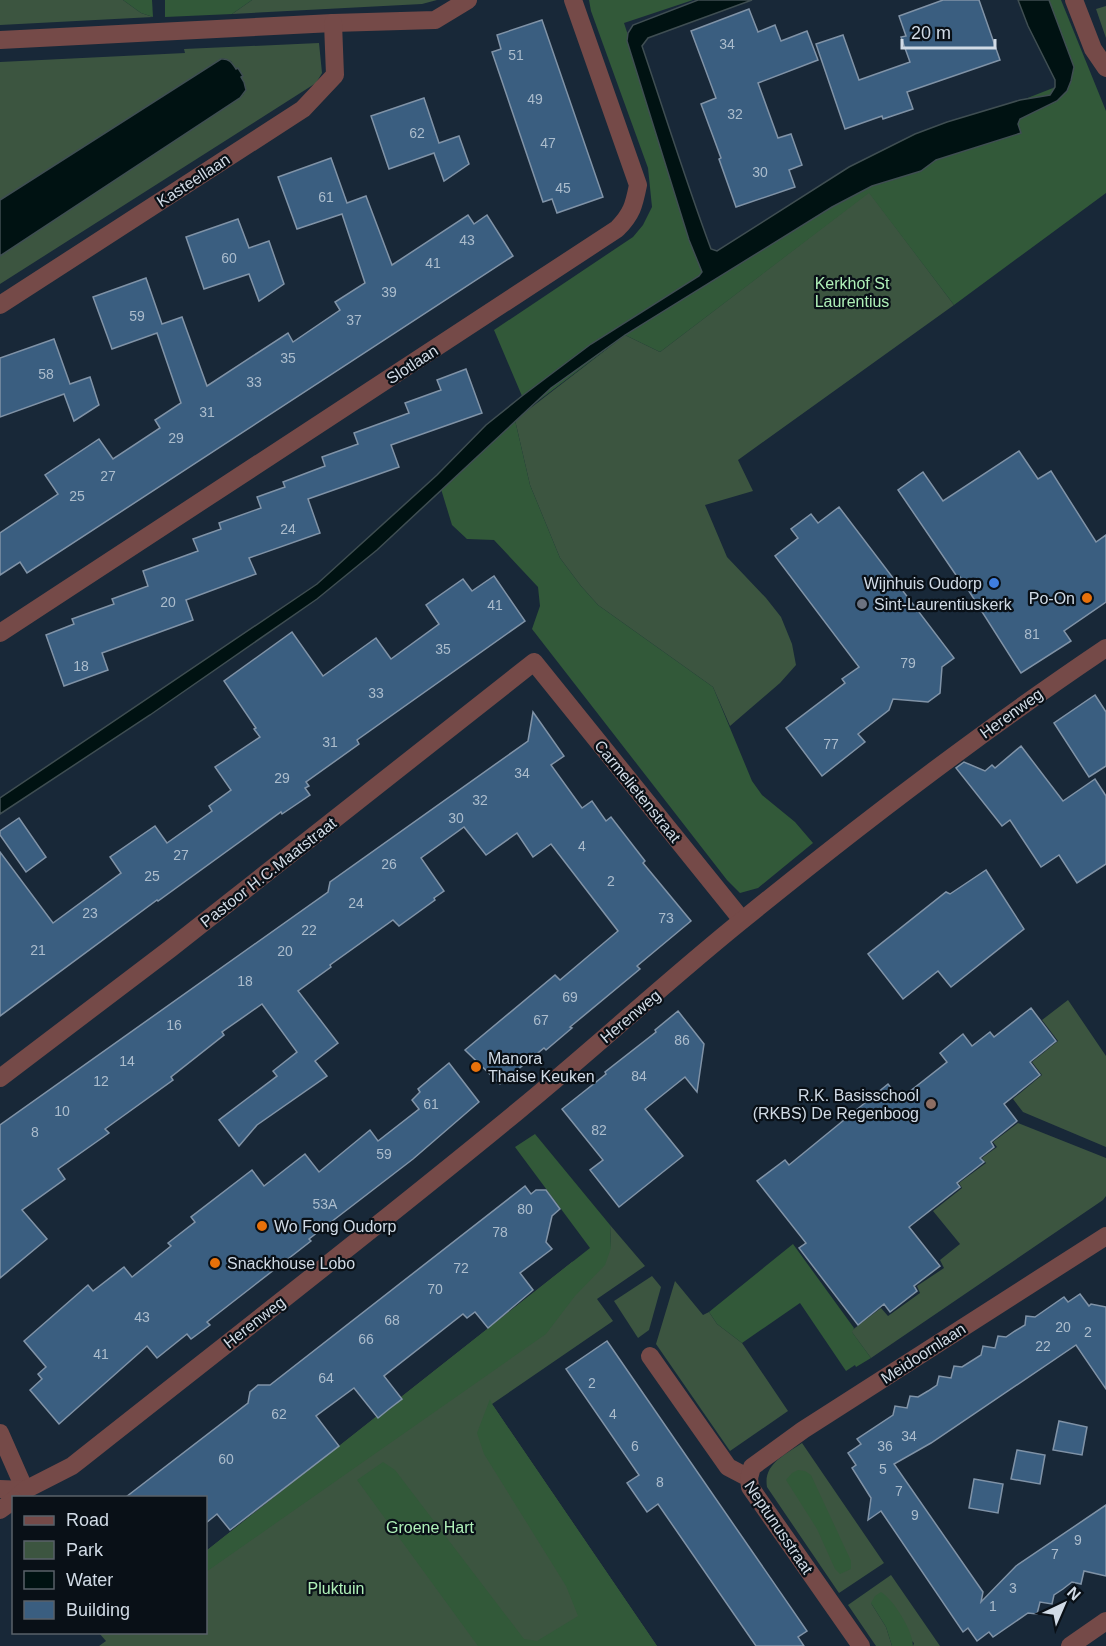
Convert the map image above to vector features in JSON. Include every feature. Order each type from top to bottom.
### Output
[{"type":"street","points":[[0,40],[333,23],[435,21],[468,0]]},
{"type":"street","name":"Slotlaan","points":[[0,633],[617,229],[628,218],[638,185],[573,0]]},
{"type":"street","points":[[1074,0],[1093,49],[1106,68]]},
{"type":"street","name":"Kasteellaan","points":[[0,305],[303,109],[335,75],[333,23]]},
{"type":"street","name":"Herenweg","points":[[18,1496],[72,1466],[380,1224],[521,1109],[742,920],[931,772],[1022,704],[1106,648]]},
{"type":"street","name":"Carmelietenstraat","points":[[534,662],[742,920]]},
{"type":"street","name":"Pastoor H.C.Maatstraat","points":[[0,1078],[170,949],[534,662]]},
{"type":"street","name":"Meidoornlaan","points":[[749,1478],[752,1467],[803,1430],[1106,1236]]},
{"type":"street","name":"Neptunusstraat","points":[[650,1356],[728,1467],[749,1478],[750,1487],[861,1646]]},
{"type":"street","points":[[0,1433],[18,1496]]},
{"type":"street","points":[[0,1489],[18,1496]]},
{"type":"street","name":"Herenweg","points":[[0,1510],[12,1501]]},
{"type":"street","points":[[1070,1646],[1106,1621]]},
{"type":"green space","points":[[0,0],[123,0],[141,13],[153,17],[0,25]]},
{"type":"green space","points":[[123,0],[152,0],[153,17],[141,13]]},
{"type":"green space","points":[[165,0],[252,0],[232,14],[165,17]]},
{"type":"green space","points":[[252,0],[437,0],[422,4],[232,14]]},
{"type":"green space","points":[[589,0],[693,0],[624,23],[706,272],[920,140],[1071,81],[1036,0],[1061,0],[1106,111],[1106,193],[954,305],[869,193],[660,352],[625,335],[529,408],[494,330],[633,237],[643,225],[652,207],[648,168]]},
{"type":"green space","points":[[1106,6],[1106,38],[1096,9]]},
{"type":"green space","points":[[319,43],[322,73],[316,83],[0,284],[0,256],[244,94],[239,69],[236,70],[231,61],[221,59],[0,200],[0,62],[185,53],[184,49]]},
{"type":"green space","name":"Kerkhof St Laurentius","points":[[869,192],[954,305],[738,460],[753,491],[705,505],[727,557],[781,617],[792,644],[796,665],[780,683],[730,726],[713,687],[598,605],[560,558],[530,485],[515,420],[625,335],[660,352]]},
{"type":"green space","points":[[515,420],[530,485],[560,558],[598,605],[713,687],[752,781],[762,795],[795,822],[813,843],[758,888],[740,893],[727,880],[532,629],[540,606],[538,587],[494,540],[467,539],[452,525],[441,489]]},
{"type":"green space","points":[[1068,1000],[1106,1056],[1106,1147],[1023,1112],[1013,1099],[1042,1075],[1032,1062],[1058,1041],[1042,1020]]},
{"type":"green space","points":[[1018,1123],[1106,1158],[1106,1196],[871,1358],[851,1331],[881,1308],[888,1316],[920,1293],[917,1286],[944,1268],[940,1260],[960,1244],[933,1211],[962,1188],[959,1183],[986,1163],[982,1158],[997,1147],[993,1142]]},
{"type":"green space","points":[[535,1134],[610,1225],[611,1248],[605,1265],[575,1296],[546,1334],[207,1571],[207,1550],[590,1248],[515,1147]]},
{"type":"green space","name":"Groene Hart","points":[[610,1225],[645,1266],[597,1299],[613,1321],[492,1404],[657,1646],[99,1646],[106,1641],[100,1634],[207,1634],[207,1550],[572,1262],[611,1248]]},
{"type":"green space","points":[[793,1244],[854,1328],[852,1332],[871,1358],[856,1367],[855,1365],[846,1371],[800,1303],[742,1343],[717,1324],[709,1312]]},
{"type":"green space","points":[[652,1276],[661,1287],[649,1330],[638,1338],[614,1301]]},
{"type":"green space","points":[[675,1281],[703,1315],[709,1312],[717,1324],[742,1343],[788,1411],[730,1451],[656,1344]]},
{"type":"green space","points":[[490,1399],[657,1646],[478,1646],[357,1480],[383,1462],[395,1470],[524,1639],[537,1641],[578,1616],[566,1586],[484,1454],[477,1433]]},
{"type":"green space","points":[[802,1443],[884,1563],[839,1593],[767,1487],[768,1472],[772,1466],[782,1456]]},
{"type":"green space","points":[[798,1470],[811,1475],[851,1561],[851,1569],[840,1574],[835,1569],[817,1529],[786,1480]]},
{"type":"green space","points":[[891,1575],[940,1646],[913,1646],[914,1643],[871,1603],[886,1627],[892,1646],[876,1646],[848,1605]]},
{"type":"green space","points":[[881,1592],[902,1616],[910,1632],[913,1646],[892,1646],[886,1627],[871,1603]]},
{"type":"water","points":[[698,0],[752,0],[648,38],[642,46],[711,249],[717,251],[849,167],[915,134],[1020,100],[1050,95],[1055,87],[1055,80],[1028,26],[1018,0],[1049,0],[1074,67],[1067,91],[1057,101],[1020,119],[1018,124],[1021,133],[936,160],[921,171],[872,186],[832,207],[625,335],[551,388],[377,550],[317,599],[150,715],[0,814],[0,798],[317,584],[437,475],[486,425],[522,396],[591,344],[699,276],[702,272],[689,240],[627,41],[628,33],[633,25]]},
{"type":"water","points":[[221,59],[230,61],[243,76],[241,77],[246,90],[240,98],[0,256],[0,200]]},
{"type":"building","points":[[943,0],[979,0],[1000,60],[907,92],[913,109],[883,119],[882,116],[845,129],[816,44],[843,35],[859,80],[910,62],[901,37],[906,36],[899,16]]},
{"type":"building","points":[[749,9],[758,32],[775,25],[781,41],[807,31],[818,60],[758,83],[778,138],[791,134],[802,165],[789,170],[795,187],[736,207],[701,104],[716,98],[691,31]]},
{"type":"building","points":[[542,20],[603,197],[557,213],[552,199],[543,202],[492,52],[501,49],[497,35]]},
{"type":"building","points":[[424,98],[439,143],[459,136],[469,164],[444,181],[434,153],[389,169],[371,116]]},
{"type":"building","points":[[331,158],[347,203],[366,196],[392,265],[468,215],[474,224],[487,215],[513,256],[27,573],[20,562],[0,575],[0,533],[58,494],[45,475],[99,439],[113,459],[160,428],[155,420],[181,403],[157,333],[112,349],[93,297],[146,278],[162,324],[182,317],[207,386],[288,333],[293,342],[340,310],[335,302],[365,283],[342,214],[297,229],[278,177]]},
{"type":"building","points":[[238,219],[249,248],[269,241],[284,284],[259,301],[249,274],[204,289],[186,237]]},
{"type":"building","points":[[54,339],[70,384],[90,377],[99,405],[74,421],[64,394],[0,417],[0,358]]},
{"type":"building","points":[[466,369],[482,413],[391,445],[399,467],[308,499],[320,533],[249,558],[256,574],[186,600],[193,620],[102,653],[108,670],[64,686],[46,635],[74,624],[72,619],[114,604],[112,599],[148,586],[143,571],[198,551],[193,539],[221,529],[219,523],[261,508],[257,497],[285,487],[283,482],[325,466],[322,457],[358,444],[354,433],[409,413],[405,403],[441,390],[437,380]]},
{"type":"building","points":[[1019,451],[1038,479],[1051,471],[1096,542],[1106,535],[1106,602],[1064,631],[1071,641],[1021,673],[960,577],[958,578],[898,490],[923,472],[943,501]]},
{"type":"building","name":"Sint-Laurentiuskerk","points":[[839,507],[954,658],[942,667],[940,693],[928,702],[893,699],[889,710],[858,734],[865,742],[822,776],[786,728],[845,683],[842,679],[859,667],[775,556],[798,538],[791,529],[811,514],[818,523]]},
{"type":"building","points":[[494,576],[525,621],[357,740],[359,744],[306,782],[309,786],[305,788],[310,795],[282,814],[281,812],[157,900],[0,1016],[0,852],[53,923],[121,873],[110,857],[155,826],[167,843],[212,811],[209,806],[231,790],[215,767],[260,737],[224,681],[292,632],[323,676],[376,638],[391,659],[439,624],[426,605],[463,579],[472,591]]},
{"type":"building","points":[[1095,695],[1106,712],[1106,766],[1089,777],[1054,723]]},
{"type":"building","points":[[533,712],[564,756],[551,765],[582,808],[592,801],[606,821],[611,817],[645,861],[643,863],[691,921],[637,966],[640,969],[570,1027],[572,1028],[500,1084],[465,1050],[555,975],[560,980],[618,931],[551,844],[533,857],[517,833],[486,855],[464,827],[421,858],[444,891],[434,898],[435,900],[399,926],[393,920],[298,991],[338,1043],[315,1061],[327,1076],[257,1125],[239,1146],[219,1120],[277,1076],[273,1071],[297,1052],[262,1004],[222,1032],[224,1035],[171,1077],[173,1080],[105,1129],[109,1133],[58,1169],[65,1179],[22,1210],[47,1239],[0,1278],[0,1125],[328,892],[330,882],[528,741]]},
{"type":"building","points":[[1021,746],[1063,801],[1095,779],[1106,796],[1106,864],[1077,883],[1059,855],[1041,867],[1010,820],[1002,826],[956,768],[964,762],[985,771],[992,765],[995,768]]},
{"type":"building","points":[[19,818],[46,857],[26,872],[0,835],[0,831]]},
{"type":"building","points":[[986,870],[1024,929],[951,987],[938,971],[903,999],[868,954],[946,892],[950,894]]},
{"type":"building","points":[[1031,1008],[1056,1041],[1030,1062],[1040,1075],[1004,1104],[1017,1121],[991,1142],[994,1147],[980,1158],[984,1162],[957,1183],[960,1187],[909,1227],[940,1266],[914,1286],[917,1291],[890,1312],[884,1304],[858,1325],[799,1248],[806,1243],[757,1181],[785,1160],[789,1165],[888,1084],[900,1099],[947,1062],[940,1053],[963,1034],[972,1046],[990,1032],[994,1037]]},
{"type":"building","points":[[678,1011],[704,1044],[697,1092],[685,1077],[645,1109],[683,1156],[619,1207],[590,1170],[603,1160],[562,1109],[656,1032],[655,1030]]},
{"type":"building","points":[[449,1063],[479,1102],[413,1159],[207,1322],[210,1325],[191,1339],[187,1334],[157,1358],[147,1346],[59,1424],[30,1390],[42,1379],[38,1374],[46,1367],[24,1341],[88,1285],[93,1291],[124,1267],[132,1277],[171,1246],[168,1243],[195,1222],[191,1217],[252,1170],[264,1186],[305,1154],[319,1172],[370,1130],[378,1141],[419,1109],[412,1100],[420,1092],[418,1089]]},
{"type":"building","points":[[525,1186],[531,1194],[536,1190],[546,1190],[560,1209],[552,1216],[546,1242],[552,1249],[520,1273],[533,1290],[488,1328],[475,1312],[467,1318],[463,1314],[384,1376],[402,1399],[378,1418],[354,1388],[316,1416],[339,1446],[230,1530],[217,1514],[207,1522],[207,1496],[127,1496],[248,1403],[250,1392],[258,1385],[270,1385]]},
{"type":"building","points":[[1080,1294],[1089,1306],[1091,1304],[1106,1307],[1106,1389],[1076,1345],[931,1443],[894,1464],[983,1592],[981,1602],[1016,1566],[1106,1505],[1106,1576],[1084,1571],[1081,1584],[1072,1582],[1054,1595],[1052,1604],[1040,1602],[1037,1614],[1028,1613],[993,1637],[989,1632],[977,1641],[968,1628],[963,1632],[881,1511],[868,1520],[871,1498],[852,1468],[856,1465],[848,1453],[861,1444],[857,1439],[893,1415],[895,1406],[907,1408],[910,1396],[918,1397],[937,1385],[939,1376],[951,1378],[954,1366],[962,1367],[981,1355],[983,1346],[995,1348],[998,1336],[1006,1337],[1025,1325],[1026,1316],[1035,1317],[1064,1297],[1068,1302]]},
{"type":"building","points":[[607,1341],[807,1631],[798,1637],[804,1646],[756,1646],[658,1504],[647,1512],[627,1483],[639,1475],[566,1369]]},
{"type":"building","points":[[1059,1421],[1087,1427],[1082,1455],[1053,1450]]},
{"type":"building","points":[[1017,1450],[1045,1455],[1040,1484],[1011,1479]]},
{"type":"building","points":[[974,1479],[1003,1484],[998,1513],[969,1508]]},
{"type":"place","name":"Wijnhuis Oudorp","points":[[994,583]]},
{"type":"place","name":"Po-On","points":[[1087,598]]},
{"type":"place","name":"Sint-Laurentiuskerk","points":[[862,604]]},
{"type":"place","name":"Manora Thaise Keuken","points":[[476,1067]]},
{"type":"place","name":"R.K. Basisschool (RKBS) De Regenboog","points":[[931,1104]]},
{"type":"place","name":"Wo Fong Oudorp","points":[[262,1226]]},
{"type":"place","name":"Snackhouse Lobo","points":[[215,1263]]},
{"type":"park label","name":"Pluktuin","points":[[336,1588]]}]
